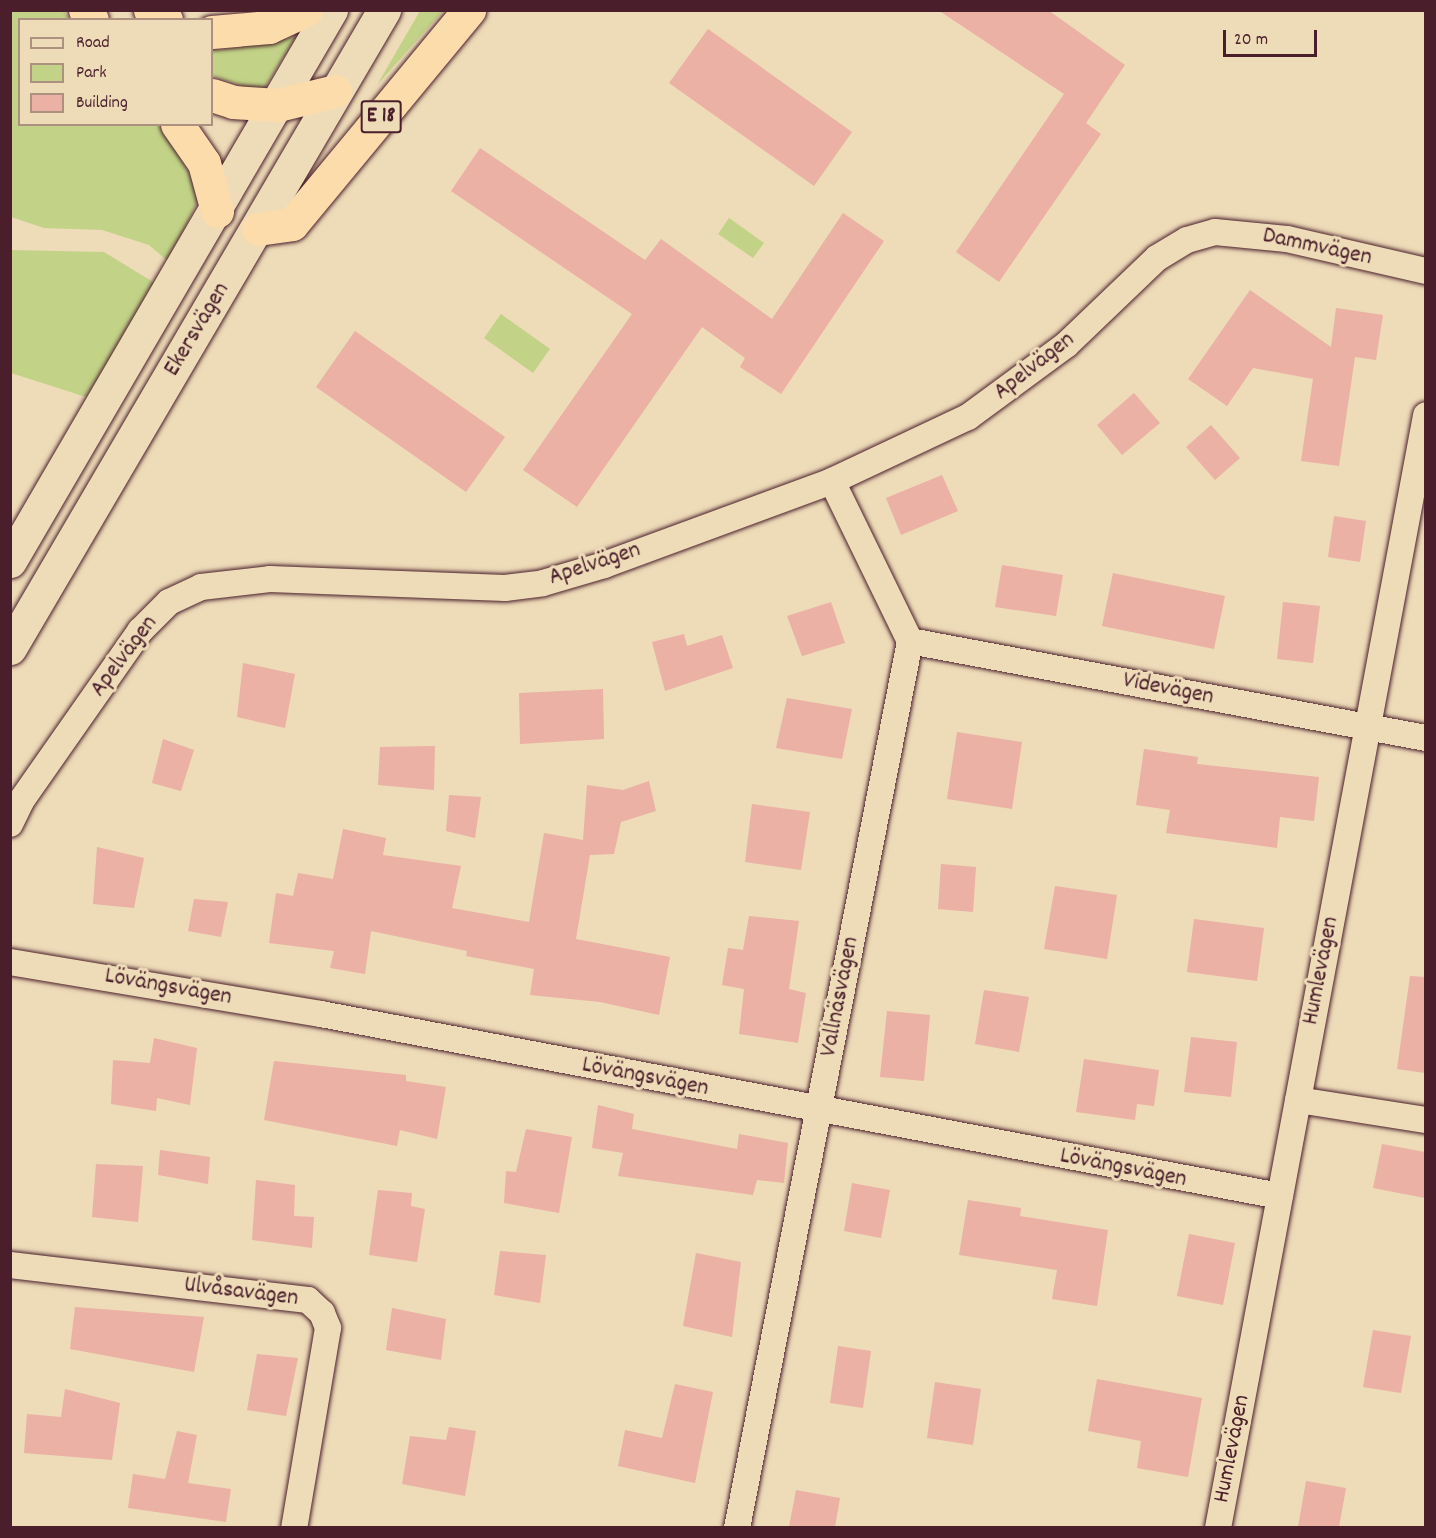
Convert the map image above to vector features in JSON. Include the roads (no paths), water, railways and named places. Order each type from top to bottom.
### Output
[{"type":"highway","points":[[150,10],[163,18]]},
{"type":"highway","points":[[213,32],[269,27],[306,10]]},
{"type":"highway","name":"E 18","points":[[258,229],[292,224],[469,10]]},
{"type":"highway","name":"E 18","points":[[213,95],[233,102],[278,105],[335,91]]},
{"type":"highway","points":[[178,126],[204,163],[217,211]]},
{"type":"main road","name":"Ekersvägen","points":[[10,561],[197,246],[332,10]]},
{"type":"main road","name":"Ekersvägen","points":[[10,648],[258,229],[335,91],[384,10]]},
{"type":"street","name":"Dammvägen","points":[[1208,234],[1287,239],[1425,271]]},
{"type":"street","name":"Apelvägen","points":[[10,824],[21,801],[140,631],[169,602],[201,587],[270,579],[444,589],[505,588],[543,583],[604,565],[715,521],[832,481],[968,417],[1066,345],[1157,258],[1187,240],[1208,234]]},
{"type":"street","name":"Humlevägen","points":[[1218,1527],[1425,415]]},
{"type":"street","points":[[832,481],[910,641]]},
{"type":"street","name":"Videvägen","points":[[910,641],[1425,738]]},
{"type":"street","name":"Vallnäsvägen","points":[[737,1527],[910,641]]},
{"type":"street","name":"Lövängsvägen","points":[[10,962],[321,1014],[1280,1196]]},
{"type":"street","points":[[1298,1100],[1425,1120]]},
{"type":"street","name":"Ulvåsavägen","points":[[10,1265],[308,1300],[322,1313],[328,1328],[294,1527]]}]
